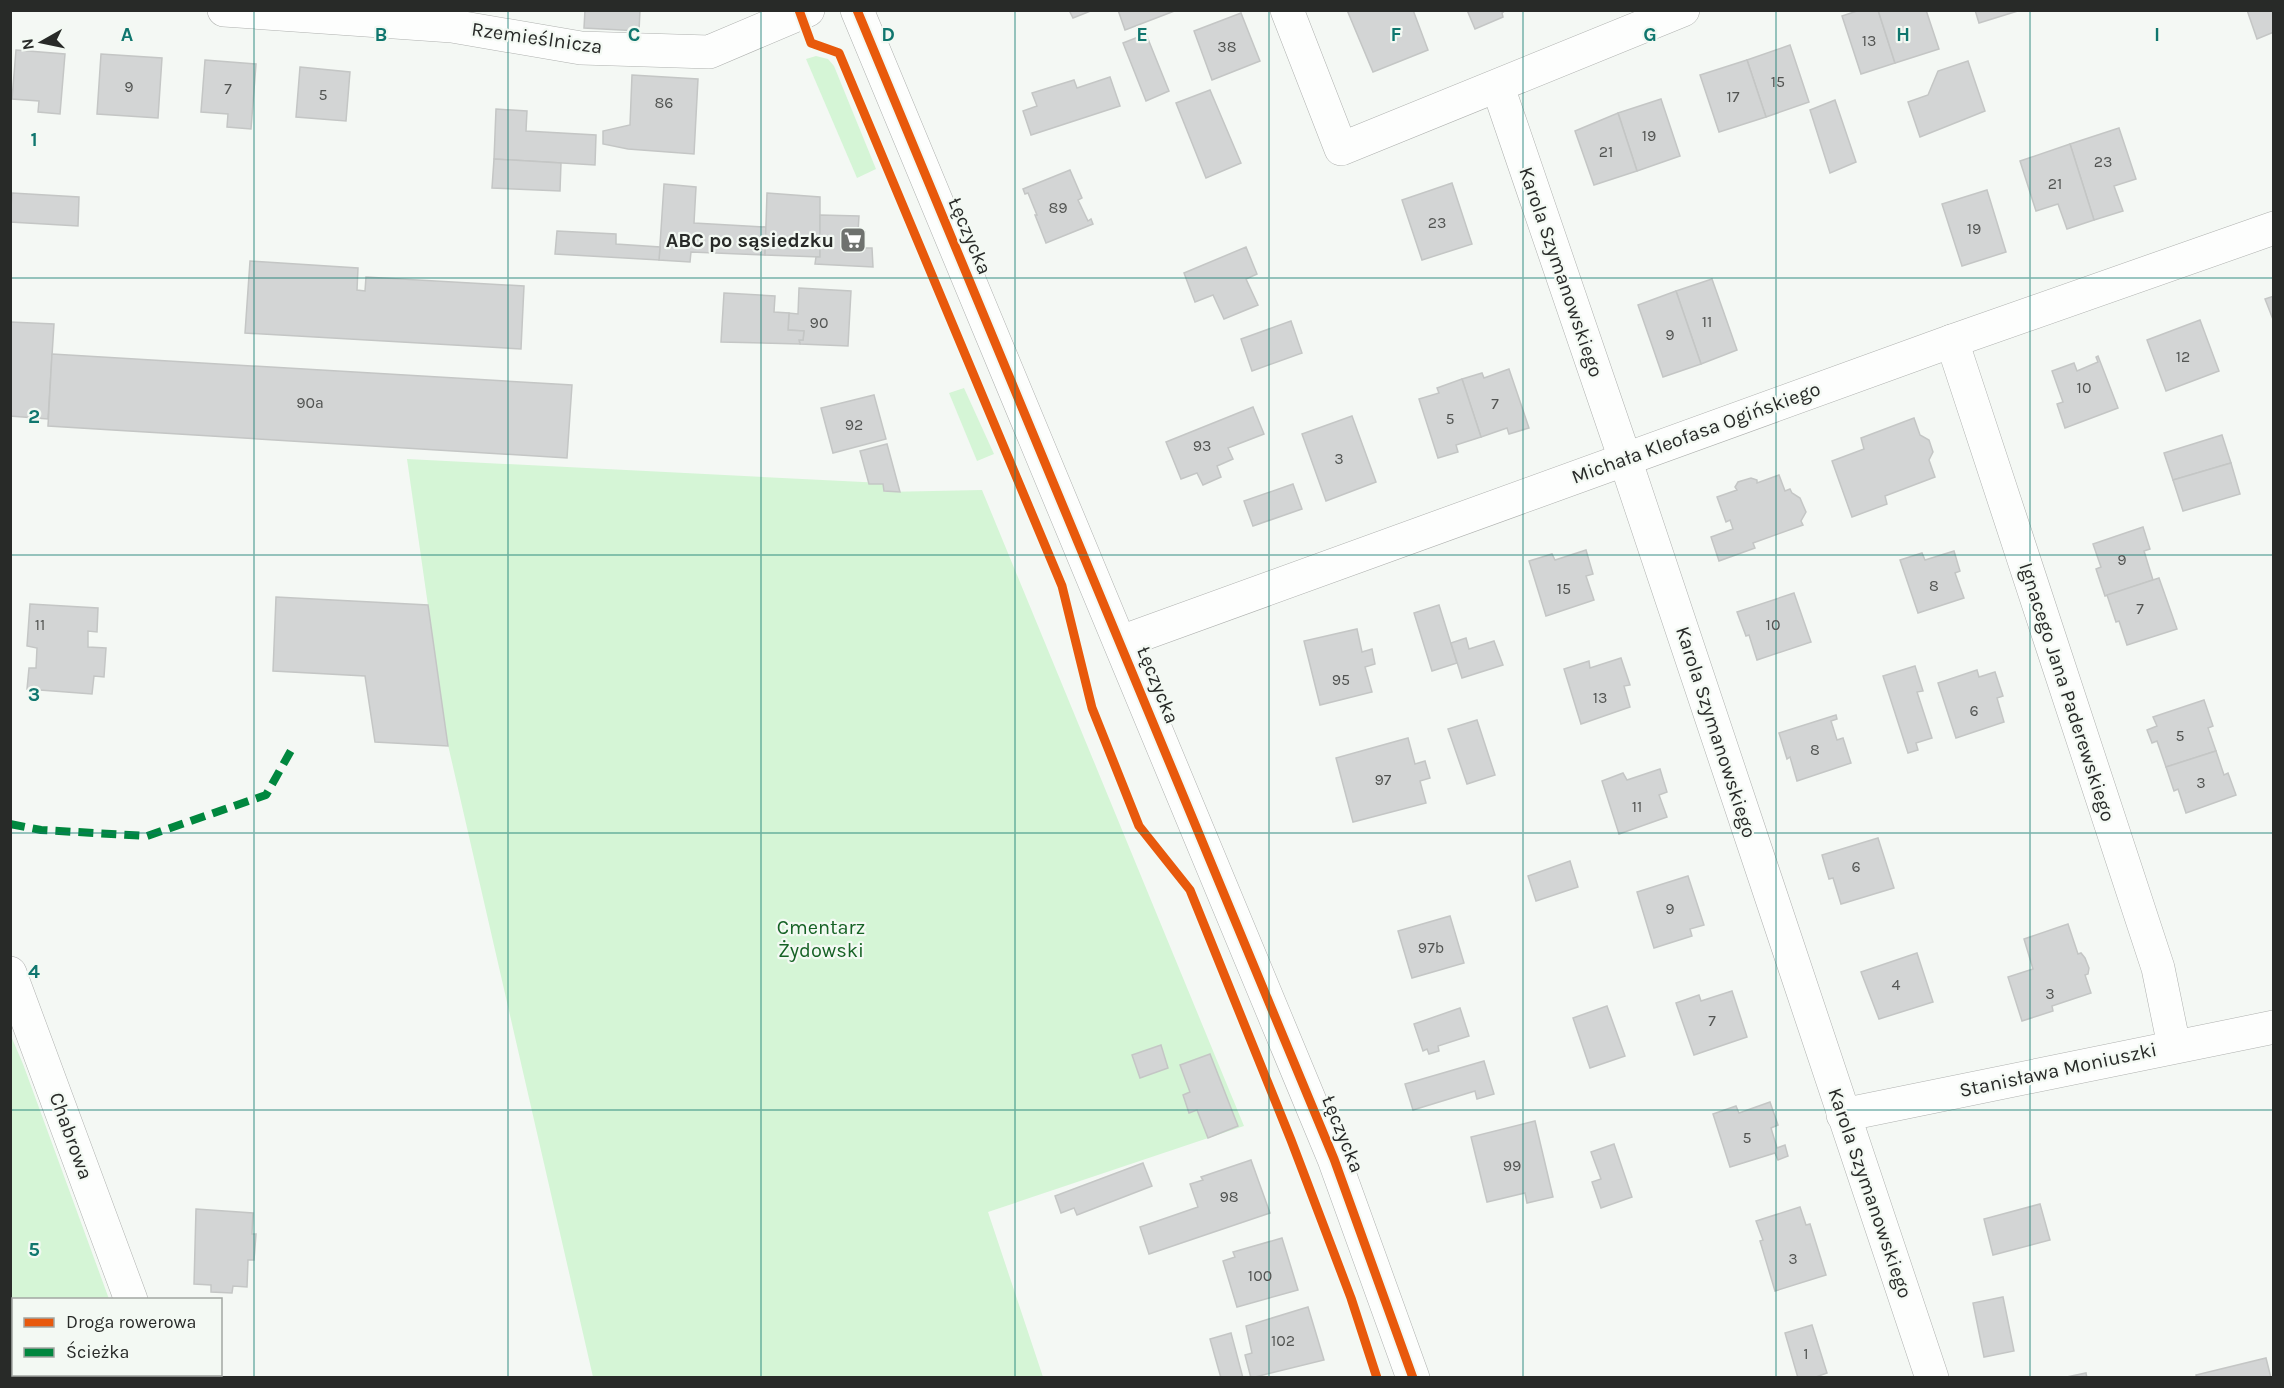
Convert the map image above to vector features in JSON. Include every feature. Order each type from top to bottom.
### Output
[{"type":"street","name":"Rzemieślnicza","points":[[224,10],[452,26],[581,48],[709,52],[807,10]]},
{"type":"street","name":"Łęczycka","points":[[857,10],[1334,1159],[1413,1377]]},
{"type":"street","points":[[1287,10],[1341,149],[1683,10]]},
{"type":"street","name":"Karola Szymanowskiego","points":[[1498,87],[1932,1377]]},
{"type":"street","name":"Michała Kleofasa Ogińskiego","points":[[1121,642],[1952,340],[2274,228]]},
{"type":"street","name":"Ignacego Jana Paderewskiego","points":[[1952,340],[2158,968],[2174,1046]]},
{"type":"street","name":"Chabrowa","points":[[10,973],[131,1298]]},
{"type":"street","name":"Stanisława Moniuszki","points":[[1843,1116],[2274,1027]]},
{"type":"green space","points":[[816,56],[828,59],[834,66],[876,169],[857,178],[806,59]]},
{"type":"green space","points":[[964,388],[994,454],[977,461],[949,393]]},
{"type":"green space","name":"Cmentarz Żydowski","points":[[407,459],[883,483],[884,492],[982,490],[1244,1126],[988,1212],[1043,1377],[593,1377],[448,745]]},
{"type":"green space","points":[[11,1036],[109,1298],[12,1298],[12,1376],[138,1377],[11,1377]]},
{"type":"building","points":[[585,10],[640,10],[639,31],[584,28]]},
{"type":"building","points":[[1069,10],[1093,10],[1073,18]]},
{"type":"building","points":[[1118,10],[1177,10],[1125,30]]},
{"type":"building","points":[[1347,10],[1413,10],[1428,50],[1373,72]]},
{"type":"building","points":[[1467,10],[1506,10],[1502,13],[1503,17],[1475,29]]},
{"type":"building","points":[[1860,10],[1878,10],[1895,63],[1861,74],[1842,16]]},
{"type":"building","points":[[1878,10],[1926,10],[1939,49],[1895,63]]},
{"type":"building","points":[[1975,10],[2021,10],[1979,23]]},
{"type":"building","points":[[2247,10],[2274,10],[2274,32],[2257,39]]},
{"type":"building","points":[[1241,13],[1260,61],[1212,80],[1194,31]]},
{"type":"building","points":[[1146,34],[1169,91],[1146,101],[1123,43]]},
{"type":"building","points":[[1790,45],[1809,102],[1766,117],[1747,60]]},
{"type":"building","points":[[16,50],[65,54],[60,114],[38,112],[39,101],[12,99]]},
{"type":"building","points":[[101,54],[162,58],[158,118],[97,114]]},
{"type":"building","points":[[205,60],[256,64],[251,129],[227,127],[228,114],[201,112]]},
{"type":"building","points":[[1747,60],[1766,117],[1719,132],[1700,75]]},
{"type":"building","points":[[1968,61],[1985,111],[1920,137],[1908,102],[1928,95],[1938,71]]},
{"type":"building","points":[[300,67],[350,72],[346,121],[296,117]]},
{"type":"building","points":[[632,75],[698,79],[694,154],[628,149],[603,144],[603,131],[630,125]]},
{"type":"building","points":[[1110,77],[1120,106],[1031,135],[1023,111],[1037,106],[1032,93],[1074,80],[1077,88]]},
{"type":"building","points":[[1210,90],[1241,163],[1206,178],[1176,103]]},
{"type":"building","points":[[1661,99],[1680,156],[1637,171],[1618,113]]},
{"type":"building","points":[[1835,100],[1856,162],[1830,173],[1810,110]]},
{"type":"building","points":[[496,109],[527,111],[526,131],[596,135],[595,165],[494,159]]},
{"type":"building","points":[[1618,113],[1637,171],[1594,185],[1575,131]]},
{"type":"building","points":[[2119,128],[2136,179],[2114,186],[2123,211],[2094,220],[2070,144]]},
{"type":"building","points":[[2070,144],[2094,220],[2067,229],[2058,204],[2036,211],[2020,161]]},
{"type":"building","points":[[494,159],[561,163],[560,191],[492,188]]},
{"type":"building","points":[[1070,170],[1082,198],[1078,200],[1088,221],[1091,219],[1093,224],[1046,243],[1028,193],[1025,194],[1023,189]]},
{"type":"building","points":[[1452,183],[1472,244],[1422,260],[1402,200]]},
{"type":"building","points":[[664,184],[696,187],[694,223],[766,227],[765,255],[691,252],[690,262],[659,260]]},
{"type":"building","points":[[1987,190],[2006,252],[1962,266],[1942,204]]},
{"type":"building","points":[[12,193],[79,197],[78,226],[10,222]]},
{"type":"building","points":[[767,193],[820,197],[820,257],[765,255]]},
{"type":"building","points":[[820,215],[859,216],[858,232],[865,232],[864,248],[872,248],[873,267],[815,264],[816,257],[820,257]]},
{"type":"building","points":[[557,231],[616,234],[616,244],[660,247],[659,260],[555,254]]},
{"type":"building","points":[[1246,247],[1257,274],[1246,279],[1258,305],[1224,319],[1213,295],[1195,302],[1184,273]]},
{"type":"building","points":[[250,261],[358,268],[357,290],[365,291],[366,277],[524,286],[521,349],[245,333]]},
{"type":"building","points":[[1712,279],[1737,350],[1701,364],[1676,291]]},
{"type":"building","points":[[799,288],[851,291],[848,346],[800,344],[799,340],[803,340],[804,331],[788,330],[789,313],[798,314]]},
{"type":"building","points":[[1676,291],[1701,364],[1663,377],[1638,305]]},
{"type":"building","points":[[724,293],[775,296],[774,312],[789,313],[788,330],[804,331],[803,340],[799,340],[800,344],[721,342]]},
{"type":"building","points":[[2274,296],[2274,322],[2265,299]]},
{"type":"building","points":[[2200,320],[2219,371],[2166,391],[2147,340]]},
{"type":"building","points":[[1291,321],[1302,353],[1252,371],[1241,339]]},
{"type":"building","points":[[10,322],[54,324],[48,419],[10,416]]},
{"type":"building","points":[[52,354],[572,385],[567,458],[48,426]]},
{"type":"building","points":[[2098,356],[2118,408],[2065,428],[2057,404],[2063,402],[2052,371],[2074,363],[2077,371],[2098,362],[2096,357]]},
{"type":"building","points":[[1509,369],[1529,428],[1509,434],[1507,428],[1481,437],[1462,379],[1482,373],[1484,378]]},
{"type":"building","points":[[1462,379],[1481,437],[1456,445],[1458,452],[1438,458],[1419,399],[1439,393],[1437,388]]},
{"type":"building","points":[[874,395],[886,439],[833,453],[821,408]]},
{"type":"building","points":[[1253,407],[1264,434],[1228,448],[1233,459],[1217,466],[1221,477],[1203,485],[1197,473],[1181,479],[1166,442]]},
{"type":"building","points":[[1352,416],[1376,482],[1326,501],[1302,434]]},
{"type":"building","points":[[1914,418],[1920,435],[1929,440],[1933,452],[1929,460],[1935,477],[1885,496],[1887,504],[1852,517],[1832,461],[1864,449],[1861,438]]},
{"type":"building","points":[[2222,435],[2231,463],[2173,480],[2164,453]]},
{"type":"building","points":[[887,444],[900,492],[884,491],[883,484],[869,484],[860,451]]},
{"type":"building","points":[[2231,463],[2240,494],[2183,511],[2173,480]]},
{"type":"building","points":[[1779,475],[1785,491],[1790,489],[1800,498],[1806,512],[1801,521],[1803,525],[1753,543],[1755,548],[1719,561],[1711,537],[1733,529],[1730,520],[1726,522],[1717,497],[1737,490],[1735,487],[1738,482],[1751,478],[1757,480],[1757,483]]},
{"type":"building","points":[[1293,484],[1302,509],[1253,526],[1244,501]]},
{"type":"building","points":[[2143,527],[2150,549],[2144,551],[2153,580],[2105,596],[2096,569],[2101,567],[2093,544]]},
{"type":"building","points":[[1586,550],[1593,574],[1586,576],[1594,600],[1546,616],[1529,561],[1552,554],[1555,560]]},
{"type":"building","points":[[1954,551],[1960,571],[1955,573],[1964,598],[1918,613],[1900,560],[1922,553],[1925,560]]},
{"type":"building","points":[[2159,578],[2177,629],[2127,645],[2107,595]]},
{"type":"building","points":[[1794,593],[1811,642],[1757,660],[1749,635],[1746,636],[1737,612]]},
{"type":"building","points":[[276,597],[428,605],[448,746],[375,742],[365,676],[273,671]]},
{"type":"building","points":[[30,604],[98,608],[97,632],[88,631],[88,647],[106,648],[104,677],[94,676],[92,694],[27,689],[29,668],[36,668],[37,648],[27,646]]},
{"type":"building","points":[[1439,605],[1457,663],[1432,671],[1414,613]]},
{"type":"building","points":[[1357,629],[1362,652],[1372,649],[1375,664],[1365,667],[1372,692],[1320,705],[1304,641]]},
{"type":"building","points":[[1466,638],[1469,649],[1494,641],[1503,665],[1462,678],[1451,643]]},
{"type":"building","points":[[1621,658],[1630,685],[1624,686],[1630,707],[1581,724],[1564,669],[1589,661],[1590,668]]},
{"type":"building","points":[[1915,666],[1923,691],[1917,692],[1932,738],[1916,743],[1918,750],[1908,753],[1883,676]]},
{"type":"building","points":[[1977,670],[1979,677],[1995,672],[2003,696],[1997,698],[2004,722],[1956,738],[1938,683]]},
{"type":"building","points":[[2204,700],[2213,726],[2208,728],[2216,751],[2166,767],[2157,741],[2152,743],[2147,730],[2157,726],[2153,717]]},
{"type":"building","points":[[1836,715],[1837,719],[1831,721],[1837,740],[1843,738],[1851,763],[1797,781],[1790,757],[1787,759],[1779,733]]},
{"type":"building","points":[[1477,720],[1495,775],[1467,784],[1448,729]]},
{"type":"building","points":[[1408,738],[1415,764],[1425,761],[1430,778],[1420,781],[1426,803],[1353,822],[1336,758]]},
{"type":"building","points":[[2216,751],[2224,775],[2228,773],[2236,795],[2186,813],[2178,789],[2174,791],[2166,767]]},
{"type":"building","points":[[1660,769],[1667,792],[1659,795],[1667,817],[1619,834],[1602,781],[1623,773],[1627,780]]},
{"type":"building","points":[[1878,838],[1894,888],[1841,904],[1833,878],[1829,879],[1822,855]]},
{"type":"building","points":[[1570,861],[1578,887],[1536,901],[1528,876]]},
{"type":"building","points":[[1688,876],[1704,925],[1690,929],[1692,936],[1654,948],[1637,892]]},
{"type":"building","points":[[1450,916],[1464,963],[1412,978],[1398,931]]},
{"type":"building","points":[[2068,924],[2078,954],[2081,953],[2085,958],[2089,968],[2088,974],[2085,975],[2091,993],[2052,1006],[2053,1011],[2022,1021],[2008,977],[2033,969],[2024,939]]},
{"type":"building","points":[[1917,953],[1933,1002],[1879,1019],[1861,972]]},
{"type":"building","points":[[1732,991],[1747,1037],[1694,1055],[1676,1003],[1699,995],[1701,1001]]},
{"type":"building","points":[[1607,1006],[1625,1056],[1590,1068],[1573,1018]]},
{"type":"building","points":[[1460,1008],[1469,1036],[1438,1046],[1439,1051],[1429,1054],[1427,1049],[1423,1051],[1414,1024]]},
{"type":"building","points":[[1161,1045],[1168,1068],[1140,1078],[1132,1055]]},
{"type":"building","points":[[1210,1054],[1238,1126],[1208,1138],[1197,1110],[1189,1113],[1183,1095],[1190,1092],[1180,1065]]},
{"type":"building","points":[[1484,1061],[1494,1094],[1477,1099],[1475,1091],[1413,1110],[1405,1084]]},
{"type":"building","points":[[1770,1102],[1778,1125],[1771,1128],[1777,1148],[1785,1145],[1788,1156],[1778,1160],[1775,1153],[1730,1167],[1713,1114],[1736,1106],[1739,1113]]},
{"type":"building","points":[[1535,1121],[1553,1197],[1527,1203],[1525,1193],[1487,1202],[1471,1137]]},
{"type":"building","points":[[1614,1144],[1632,1197],[1601,1208],[1592,1182],[1601,1179],[1591,1152]]},
{"type":"building","points":[[1251,1160],[1270,1213],[1149,1254],[1140,1227],[1198,1207],[1190,1184],[1203,1180],[1201,1177]]},
{"type":"building","points":[[1143,1163],[1152,1186],[1077,1215],[1074,1208],[1061,1213],[1055,1196]]},
{"type":"building","points":[[2040,1204],[2050,1240],[1993,1255],[1984,1219]]},
{"type":"building","points":[[1800,1207],[1806,1225],[1810,1224],[1826,1275],[1775,1291],[1756,1221]]},
{"type":"building","points":[[196,1209],[253,1213],[252,1234],[256,1234],[254,1260],[248,1260],[247,1287],[233,1286],[232,1293],[211,1292],[211,1285],[194,1284]]},
{"type":"building","points":[[1282,1238],[1298,1290],[1237,1307],[1223,1261],[1235,1257],[1233,1252]]},
{"type":"building","points":[[2003,1297],[2014,1351],[1984,1357],[1973,1303]]},
{"type":"building","points":[[1308,1307],[1324,1360],[1251,1378],[1245,1355],[1252,1353],[1246,1326]]},
{"type":"building","points":[[1812,1325],[1827,1373],[1813,1378],[1798,1378],[1785,1333]]},
{"type":"building","points":[[1231,1333],[1243,1378],[1221,1378],[1210,1339]]},
{"type":"building","points":[[2266,1358],[2271,1378],[2197,1378],[2196,1375]]},
{"type":"building","points":[[2086,1373],[2087,1378],[2062,1378]]},
{"type":"marked path","points":[[10,824],[41,830],[147,836],[266,795],[293,747]]},
{"type":"cycle path","points":[[799,10],[811,43],[839,53],[1062,586],[1092,708],[1139,826],[1190,890],[1291,1140],[1351,1298],[1377,1378]]},
{"type":"cycle path","points":[[857,10],[1334,1159],[1413,1378]]},
{"type":"place","name":"ABC po sąsiedzku","points":[[853,240]]}]
